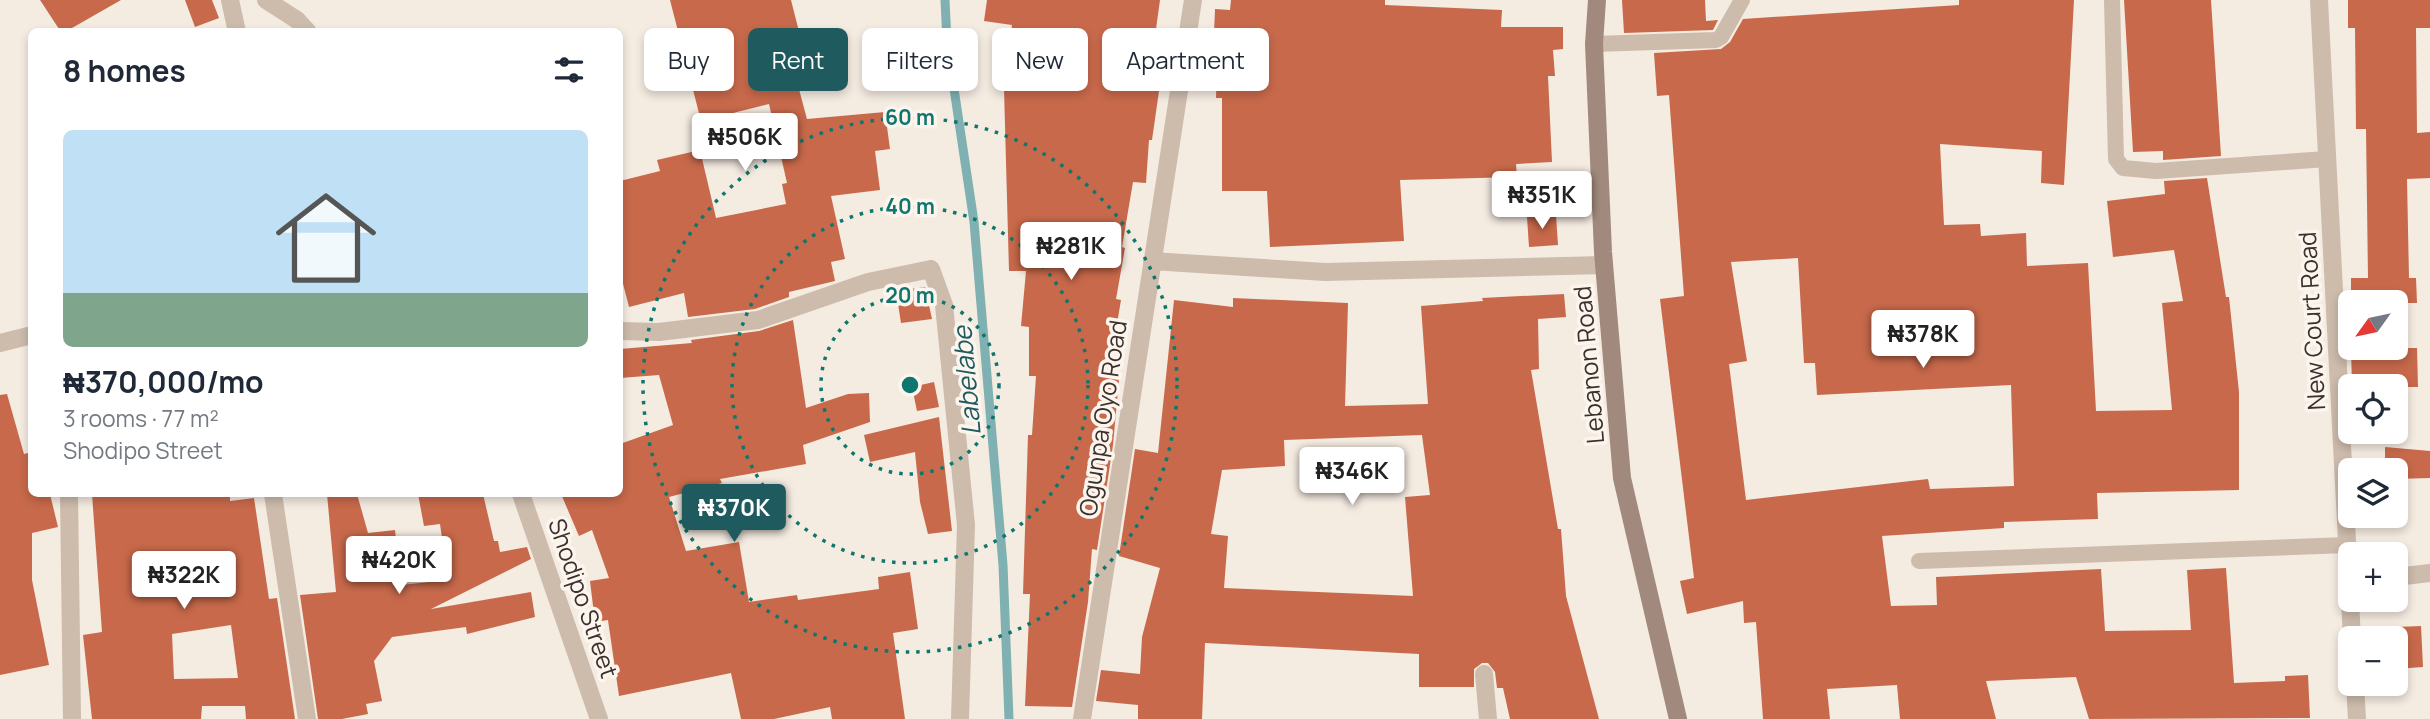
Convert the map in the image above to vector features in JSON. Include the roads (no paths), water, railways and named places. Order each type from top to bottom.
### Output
[{"type":"main road","name":"Lebanon Road","points":[[1597,0],[1594,44],[1604,265],[1622,478],[1678,719]]},
{"type":"street","points":[[230,0],[236,28]]},
{"type":"street","points":[[267,0],[304,28]]},
{"type":"street","name":"Ogunpa Oyo Road","points":[[1082,719],[1193,0]]},
{"type":"street","name":"New Court Road","points":[[2319,0],[2347,542]]},
{"type":"street","points":[[1152,261],[1325,272],[1604,265]]},
{"type":"street","points":[[623,331],[659,332],[758,320],[868,282],[931,269],[944,305],[966,525],[960,719]]},
{"type":"street","points":[[0,343],[28,336]]},
{"type":"street","points":[[69,497],[72,719]]},
{"type":"street","points":[[273,497],[307,719]]},
{"type":"street","name":"Shodipo Street","points":[[522,497],[599,719]]},
{"type":"street","points":[[2408,576],[2430,573]]},
{"type":"street","points":[[1484,674],[1489,719]]},
{"type":"street","points":[[2356,696],[2357,719]]},
{"type":"lane","points":[[1594,44],[1716,40],[1721,37],[1742,0]]},
{"type":"lane","points":[[2112,0],[2116,159],[2123,168],[2156,171],[2327,159]]},
{"type":"lane","points":[[1919,561],[2338,545]]},
{"type":"waterway","name":"Labelabe","points":[[945,0],[947,42],[974,222],[1003,565],[1009,719]]}]
